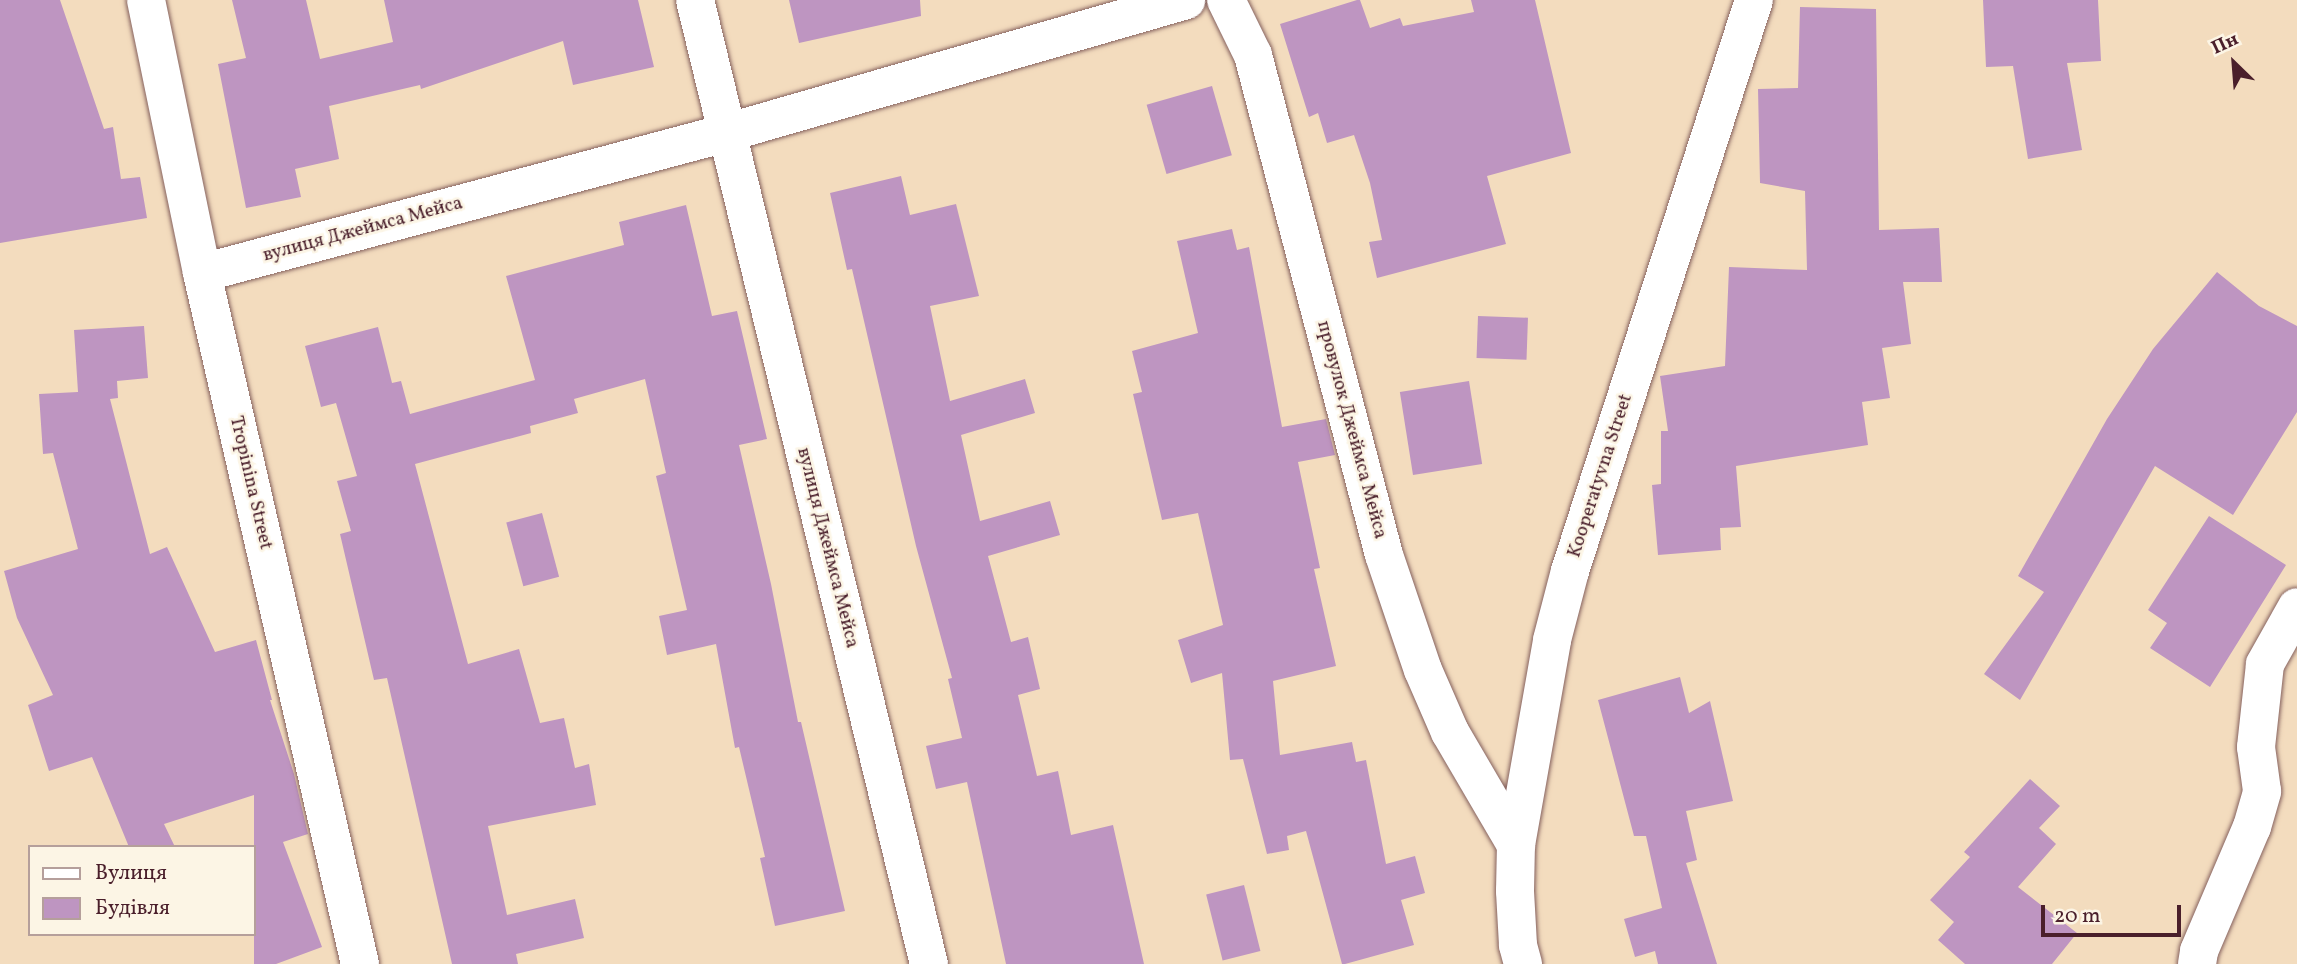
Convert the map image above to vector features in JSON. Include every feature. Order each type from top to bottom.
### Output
[{"type":"street","name":"Tropinina Street","points":[[146,0],[202,273],[360,964]]},
{"type":"street","name":"вулиця Джеймса Мейса","points":[[695,0],[929,964]]},
{"type":"street","name":"вулиця Джеймса Мейса","points":[[202,273],[726,133],[1186,0]]},
{"type":"street","name":"провулок Джеймса Мейса","points":[[1226,0],[1253,55],[1384,555],[1423,670],[1450,732],[1516,845]]},
{"type":"street","name":"Kooperatyvna Street","points":[[1523,964],[1518,945],[1516,845],[1552,640],[1570,571],[1754,0]]},
{"type":"street","points":[[2197,964],[2199,951],[2252,827],[2262,790],[2256,747],[2265,664],[2297,607]]},
{"type":"building","points":[[0,0],[60,0],[104,129],[113,127],[121,179],[140,177],[147,218],[0,243]]},
{"type":"building","points":[[232,0],[306,0],[320,59],[393,42],[384,0],[638,0],[654,67],[573,85],[563,41],[421,89],[420,85],[329,106],[339,159],[295,169],[301,197],[246,208],[218,64],[246,58]]},
{"type":"building","points":[[789,0],[920,0],[921,16],[799,43]]},
{"type":"building","points":[[1360,0],[1370,28],[1400,18],[1403,26],[1474,12],[1471,0],[1535,0],[1571,153],[1487,176],[1506,244],[1377,278],[1369,242],[1382,240],[1370,183],[1354,135],[1327,143],[1318,113],[1309,117],[1280,24]]},
{"type":"building","points":[[1983,0],[2098,0],[2101,61],[2067,63],[2082,150],[2028,159],[2013,66],[1986,67]]},
{"type":"building","points":[[1800,7],[1876,9],[1879,230],[1939,228],[1942,282],[1903,282],[1911,344],[1882,348],[1890,398],[1862,402],[1868,445],[1736,466],[1741,527],[1720,528],[1721,550],[1658,555],[1652,485],[1661,484],[1661,431],[1668,431],[1660,376],[1725,366],[1729,267],[1807,270],[1805,191],[1760,183],[1758,89],[1798,88]]},
{"type":"building","points":[[1212,86],[1232,155],[1166,174],[1147,105]]},
{"type":"building","points":[[901,176],[910,215],[956,204],[979,296],[930,306],[950,401],[1025,379],[1035,413],[961,435],[980,521],[1050,501],[1060,535],[988,556],[1011,642],[1028,637],[1040,689],[1018,695],[1037,776],[1058,771],[1071,835],[1113,825],[1144,964],[1006,964],[967,782],[936,789],[926,746],[962,738],[948,679],[952,678],[916,546],[852,269],[847,270],[830,193]]},
{"type":"building","points":[[686,205],[712,316],[737,311],[767,439],[739,445],[771,584],[798,722],[801,722],[845,911],[775,926],[760,858],[765,857],[739,747],[735,748],[716,644],[667,655],[659,616],[687,610],[656,476],[666,473],[645,379],[574,399],[578,413],[530,426],[531,433],[415,464],[468,664],[519,649],[540,723],[564,718],[575,768],[589,764],[596,805],[488,826],[507,915],[575,899],[584,938],[516,954],[518,964],[452,964],[387,678],[374,680],[340,534],[351,531],[337,481],[357,476],[336,403],[321,407],[305,346],[378,327],[392,383],[401,381],[410,414],[535,380],[506,276],[624,245],[619,222]]},
{"type":"building","points":[[1232,229],[1237,250],[1249,247],[1282,427],[1326,419],[1335,455],[1298,462],[1320,568],[1314,569],[1336,666],[1273,681],[1280,755],[1352,742],[1356,762],[1366,760],[1386,864],[1415,856],[1425,893],[1401,900],[1414,945],[1345,964],[1342,964],[1306,831],[1287,836],[1289,850],[1267,854],[1243,759],[1230,760],[1222,673],[1191,683],[1178,640],[1223,625],[1198,513],[1162,520],[1133,394],[1142,392],[1132,351],[1198,333],[1177,241]]},
{"type":"building","points":[[2217,272],[2259,306],[2297,326],[2297,412],[2233,515],[2155,466],[2020,700],[1984,674],[2044,592],[2018,576],[2107,419],[2153,349]]},
{"type":"building","points":[[1478,316],[1528,318],[1527,360],[1477,358]]},
{"type":"building","points":[[144,326],[148,378],[117,381],[118,398],[110,399],[150,554],[167,547],[215,652],[256,640],[308,834],[283,842],[322,947],[276,964],[254,964],[254,795],[164,824],[174,845],[128,845],[92,757],[49,771],[28,705],[53,695],[17,618],[4,571],[78,549],[53,453],[43,454],[39,394],[78,392],[74,330]]},
{"type":"building","points":[[1469,381],[1482,464],[1413,475],[1400,392]]},
{"type":"building","points":[[542,513],[559,577],[523,586],[506,523]]},
{"type":"building","points":[[2209,516],[2286,565],[2210,687],[2150,648],[2167,623],[2148,610]]},
{"type":"building","points":[[1680,677],[1689,713],[1710,701],[1733,801],[1686,811],[1697,860],[1686,863],[1717,964],[1658,964],[1655,951],[1635,957],[1624,919],[1662,908],[1646,836],[1634,836],[1598,700]]},
{"type":"building","points":[[2030,779],[2060,806],[2039,828],[2056,844],[2018,887],[2077,933],[2052,964],[1965,964],[1938,940],[1954,922],[1930,900],[1970,857],[1964,852]]},
{"type":"building","points":[[1244,885],[1260,951],[1223,960],[1206,894]]}]
